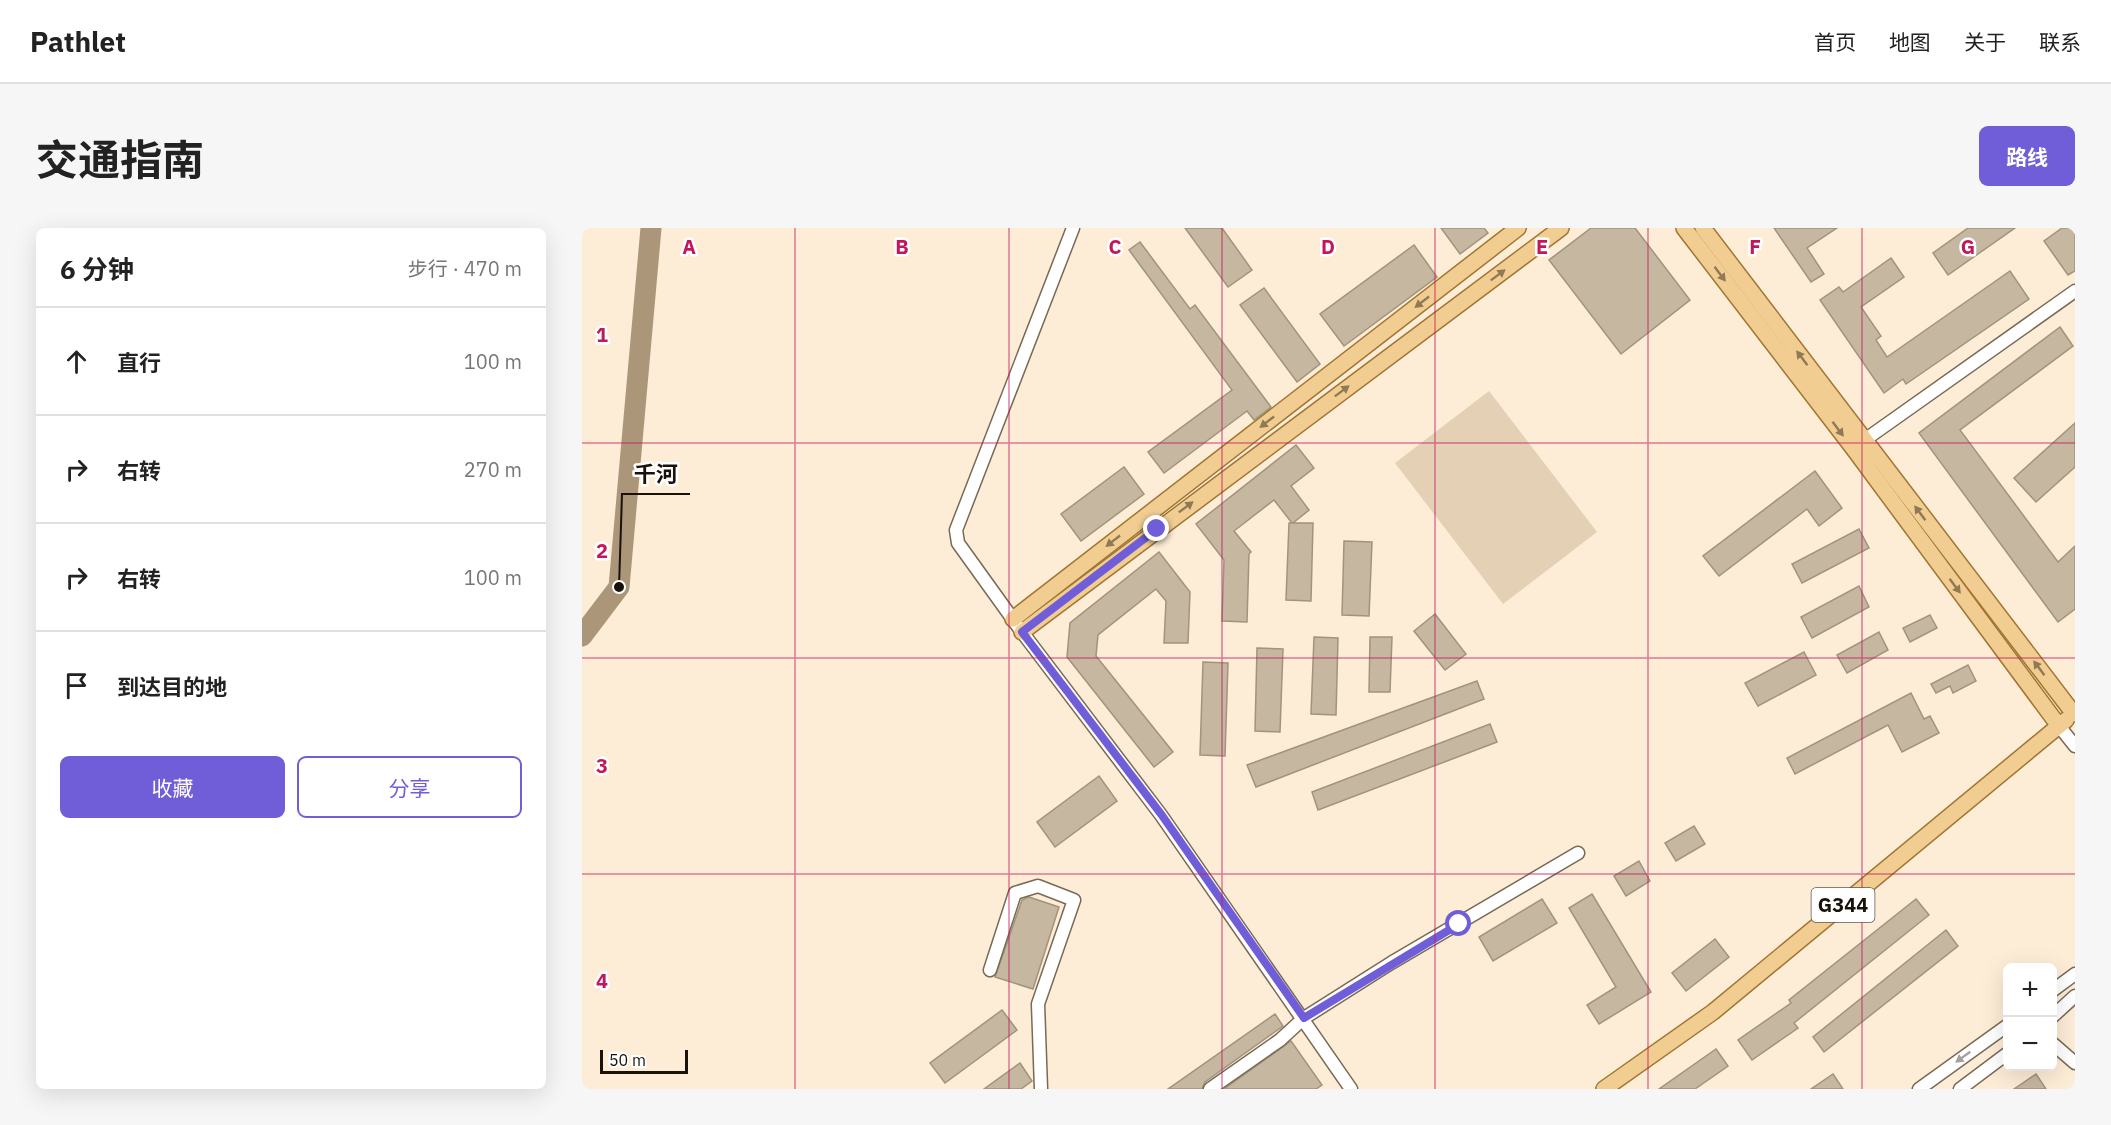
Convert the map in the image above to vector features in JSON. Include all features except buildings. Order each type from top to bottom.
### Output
[{"type":"main road","points":[[1013,619],[1518,228]]},
{"type":"main road","points":[[1022,632],[1561,228]]},
{"type":"main road","points":[[1684,228],[2074,714]]},
{"type":"main road","points":[[1703,228],[2059,726]]},
{"type":"main road","name":"G344","points":[[1604,1089],[1713,1012],[2074,714]]},
{"type":"street","points":[[1073,228],[957,530],[958,543],[1022,632],[1161,814],[1352,1089]]},
{"type":"street","points":[[1859,444],[2075,291]]},
{"type":"street","points":[[2059,726],[2075,746]]},
{"type":"street","points":[[1210,1089],[1280,1040],[1304,1018],[1391,963],[1578,853]]},
{"type":"street","points":[[990,970],[1015,893],[1038,886],[1074,900],[1038,1004],[1041,1089]]},
{"type":"street","points":[[2057,987],[2075,974]]},
{"type":"street","points":[[2057,1012],[2075,996]]},
{"type":"street","points":[[1919,1089],[2003,1028]]},
{"type":"street","points":[[2057,1047],[2075,1063]]},
{"type":"street","points":[[1960,1089],[2003,1056]]},
{"type":"shaded area","points":[[1489,391],[1597,532],[1503,604],[1395,463]]},
{"type":"waterway","points":[[582,636],[619,587],[651,228]]},
{"type":"place","name":"千河","points":[[619,587]]},
{"type":"route","points":[[1157,529],[1022,632],[1161,814],[1304,1018],[1391,963],[1459,924]]}]
